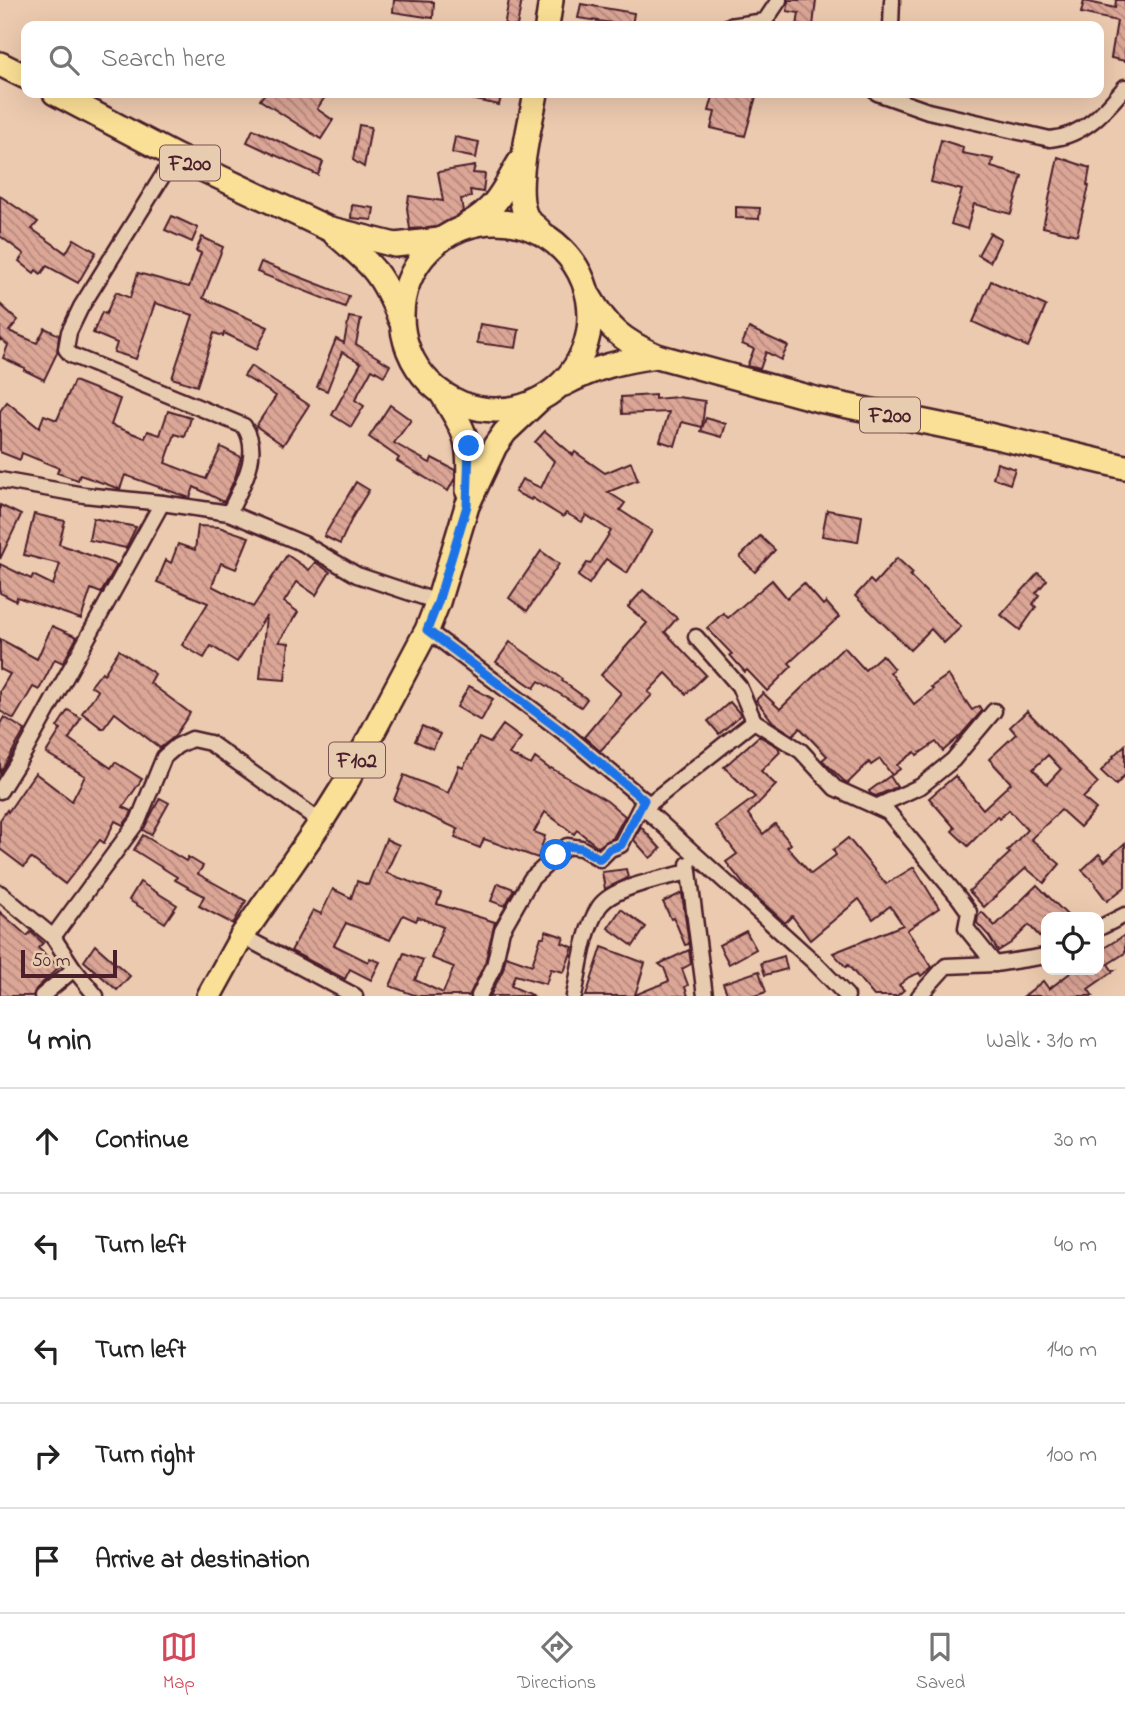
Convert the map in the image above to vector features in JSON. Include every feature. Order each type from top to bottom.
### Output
[{"type":"main road","points":[[548,21],[551,0]]},
{"type":"main road","points":[[0,64],[21,75]]},
{"type":"main road","name":"F200","points":[[65,98],[175,156],[327,228],[395,245],[440,240]]},
{"type":"main road","points":[[526,152],[501,197],[482,216],[440,240],[418,263],[404,293],[402,326],[409,352],[423,375],[442,394],[465,405],[491,410],[516,408],[549,393],[575,367],[586,342],[590,316],[580,273],[570,258],[529,220],[522,199],[522,168],[526,152],[535,98]]},
{"type":"main road","points":[[465,227],[485,222],[505,222],[526,226],[544,235]]},
{"type":"main road","name":"F200","points":[[327,228],[368,261],[383,280],[402,326]]},
{"type":"main road","name":"F200","points":[[586,290],[607,325],[633,345],[657,356],[819,400],[1125,467]]},
{"type":"main road","name":"F200","points":[[549,393],[601,366],[657,356]]},
{"type":"main road","name":"F102","points":[[209,996],[242,936],[348,779],[427,630],[467,506],[495,446],[505,432],[549,393]]},
{"type":"main road","name":"F102","points":[[442,394],[461,424],[469,446],[467,506]]},
{"type":"street","points":[[765,21],[779,0]]},
{"type":"street","points":[[891,21],[892,0]]},
{"type":"street","points":[[893,98],[928,111],[1001,130],[1050,139],[1063,138],[1100,116],[1125,87]]},
{"type":"street","points":[[175,156],[81,307],[69,332],[66,349],[71,355],[244,426],[248,432],[252,460],[229,513]]},
{"type":"street","points":[[0,480],[85,495],[229,513],[304,544],[357,575],[438,602]]},
{"type":"street","points":[[0,790],[25,751],[162,503]]},
{"type":"street","points":[[427,630],[568,736],[644,804],[684,846],[814,962],[847,996]]},
{"type":"street","points":[[696,637],[739,686],[754,721],[801,751],[835,788],[888,812],[969,912],[966,929],[995,964]]},
{"type":"street","points":[[878,806],[921,786],[953,761],[995,711]]},
{"type":"street","points":[[479,996],[494,966],[502,930],[531,879],[567,846],[581,848],[600,859],[610,849],[621,845],[644,804],[754,721]]},
{"type":"street","points":[[53,937],[138,821],[164,757],[177,746],[192,739],[210,743],[321,822]]},
{"type":"street","points":[[684,846],[705,996]]},
{"type":"street","points":[[574,996],[588,933],[600,905],[623,890],[689,872]]},
{"type":"street","points":[[0,893],[53,937],[74,970],[96,996]]},
{"type":"street","points":[[1104,926],[1125,915]]},
{"type":"street","points":[[242,936],[355,996]]},
{"type":"street","points":[[919,996],[946,966],[995,964],[1041,957]]},
{"type":"street","points":[[42,996],[74,970]]},
{"type":"building","points":[[394,0],[434,2],[433,18],[393,12]]},
{"type":"building","points":[[509,0],[522,0],[518,21],[505,21]]},
{"type":"building","points":[[789,0],[816,0],[814,21],[798,21],[799,13],[787,11]]},
{"type":"building","points":[[1116,0],[1125,0],[1125,61],[1111,58],[1117,21],[1081,13],[1084,1],[1115,8]]},
{"type":"building","points":[[581,4],[634,13],[633,21],[578,18]]},
{"type":"building","points":[[324,98],[317,109],[333,120],[321,139],[260,100]]},
{"type":"building","points":[[467,98],[501,98],[499,105]]},
{"type":"building","points":[[713,98],[756,98],[745,136],[711,128],[715,112],[709,111]]},
{"type":"building","points":[[359,125],[371,127],[364,167],[353,160]]},
{"type":"building","points":[[253,129],[323,162],[318,175],[247,142]]},
{"type":"building","points":[[455,137],[479,142],[476,158],[452,153]]},
{"type":"building","points":[[941,140],[963,147],[962,153],[993,159],[991,167],[1022,176],[1011,214],[974,204],[967,229],[951,224],[962,190],[931,182]]},
{"type":"building","points":[[1058,157],[1090,168],[1089,186],[1077,235],[1043,227]]},
{"type":"building","points":[[475,166],[473,173],[485,174],[483,192],[470,190],[471,197],[461,199],[463,211],[456,217],[454,226],[410,229],[407,208],[409,196],[443,201],[438,172]]},
{"type":"building","points":[[0,196],[38,222],[32,229],[66,253],[74,239],[96,252],[78,283],[47,266],[41,274],[36,270],[34,273],[19,261],[24,254],[0,236]]},
{"type":"building","points":[[352,205],[374,208],[372,220],[351,218]]},
{"type":"building","points":[[736,207],[760,208],[759,219],[736,218]]},
{"type":"building","points":[[172,216],[198,228],[192,242],[165,230]]},
{"type":"building","points":[[990,233],[1001,239],[990,262],[978,255]]},
{"type":"building","points":[[202,237],[223,247],[203,298],[268,327],[257,349],[224,333],[223,336],[214,333],[197,386],[172,378],[193,315],[155,303],[136,359],[114,352],[117,343],[93,333],[102,312],[106,314],[116,292],[130,298],[138,273],[189,287],[201,253],[196,251]]},
{"type":"building","points":[[261,262],[349,296],[345,307],[257,272]]},
{"type":"building","points":[[991,281],[1046,306],[1028,347],[973,322]]},
{"type":"building","points":[[0,304],[18,320],[9,331],[37,343],[45,328],[59,335],[57,353],[44,380],[3,358],[8,345],[1,339],[0,341]]},
{"type":"building","points":[[349,317],[361,319],[356,344],[390,365],[384,376],[372,369],[355,400],[364,406],[351,427],[332,415],[361,363],[342,352],[327,391],[317,387],[336,339],[344,343]]},
{"type":"building","points":[[480,324],[519,330],[516,348],[477,343]]},
{"type":"building","points":[[749,328],[788,346],[781,360],[766,352],[760,369],[747,366],[754,349],[742,344]]},
{"type":"building","points":[[251,366],[309,405],[283,445],[256,426],[276,396],[244,376]]},
{"type":"building","points":[[74,381],[120,399],[111,425],[145,438],[148,431],[160,435],[168,411],[191,418],[185,437],[175,434],[165,463],[206,479],[221,447],[241,457],[224,502],[194,487],[190,498],[125,475],[120,489],[80,475],[78,480],[57,473],[59,468],[22,453],[20,460],[0,452],[0,411],[7,402],[39,428],[44,415],[57,420]]},
{"type":"building","points":[[655,395],[655,399],[678,397],[705,401],[702,427],[682,422],[675,446],[660,441],[669,412],[622,414],[621,397]]},
{"type":"building","points":[[390,405],[411,420],[394,443],[430,463],[432,458],[455,470],[455,478],[448,491],[397,461],[399,458],[369,437]]},
{"type":"building","points":[[706,418],[726,424],[722,437],[701,431]]},
{"type":"building","points":[[545,431],[573,455],[575,452],[605,473],[631,462],[638,480],[608,492],[625,503],[620,510],[652,531],[627,573],[606,559],[589,584],[578,576],[587,563],[590,564],[611,531],[586,515],[582,522],[566,513],[563,517],[532,498],[531,500],[515,492],[522,479],[541,488],[554,461],[535,442]]},
{"type":"building","points":[[997,463],[1015,469],[1010,484],[993,478]]},
{"type":"building","points":[[356,482],[369,490],[340,544],[324,536]]},
{"type":"building","points":[[0,505],[21,515],[0,559]]},
{"type":"building","points":[[827,510],[862,516],[858,542],[822,536]]},
{"type":"building","points":[[34,514],[65,521],[59,544],[117,565],[101,593],[91,589],[81,619],[17,597],[16,601],[0,593],[0,564],[31,579],[33,575],[53,585],[60,564],[24,555]]},
{"type":"building","points":[[93,518],[136,527],[126,548],[89,540]]},
{"type":"building","points":[[198,526],[219,527],[249,537],[236,569],[221,563],[212,586],[253,607],[287,555],[309,570],[315,562],[330,572],[316,595],[297,582],[284,602],[298,612],[279,642],[289,643],[285,680],[260,678],[266,616],[237,662],[211,646],[204,658],[182,645],[208,603],[157,582],[166,560],[171,563],[178,544],[195,550]]},
{"type":"building","points":[[760,536],[775,550],[755,572],[740,557]]},
{"type":"building","points":[[541,551],[559,564],[527,611],[509,598]]},
{"type":"building","points":[[897,558],[913,573],[910,576],[961,627],[944,643],[931,629],[910,650],[855,596],[870,580],[874,584]]},
{"type":"building","points":[[1038,573],[1047,580],[1036,593],[1039,595],[1033,604],[1036,607],[1020,630],[1001,615]]},
{"type":"building","points":[[772,580],[787,598],[804,583],[823,605],[826,602],[839,617],[789,663],[792,666],[767,691],[747,670],[745,672],[707,628],[723,613],[728,618]]},
{"type":"building","points":[[643,590],[677,618],[665,632],[706,675],[686,694],[666,673],[648,692],[652,695],[600,751],[584,737],[621,693],[601,675],[647,623],[628,607]]},
{"type":"building","points":[[52,626],[77,637],[63,663],[55,659],[39,690],[33,687],[14,719],[0,711],[0,691],[10,674],[0,669],[0,639],[37,659]]},
{"type":"building","points":[[510,642],[587,699],[581,707],[539,681],[534,688],[496,662]]},
{"type":"building","points":[[844,647],[865,670],[882,655],[894,669],[890,672],[914,704],[948,675],[972,710],[979,706],[982,711],[943,751],[936,742],[897,765],[900,769],[892,775],[880,759],[871,765],[869,762],[848,783],[822,760],[827,756],[800,728],[793,735],[773,722],[756,700],[763,693],[780,709]]},
{"type":"building","points":[[119,650],[155,674],[150,683],[190,713],[174,737],[160,748],[115,713],[103,729],[82,713],[98,691],[91,686],[102,672],[104,674]]},
{"type":"building","points":[[469,686],[493,699],[481,721],[457,707]]},
{"type":"building","points":[[730,702],[741,715],[719,734],[708,721]]},
{"type":"building","points":[[68,710],[81,718],[69,739],[111,768],[115,762],[142,779],[123,807],[132,811],[130,816],[123,825],[115,821],[104,843],[100,840],[65,884],[31,858],[24,867],[0,849],[0,820],[35,773],[72,801],[85,776],[46,753],[61,729],[57,727]]},
{"type":"building","points":[[1027,711],[1098,783],[1083,798],[1096,809],[1080,827],[1061,810],[1031,839],[1060,864],[1044,883],[1026,868],[984,907],[969,891],[1010,853],[1007,851],[1027,830],[1009,810],[999,819],[997,816],[968,846],[952,831],[955,828],[929,798],[955,776],[983,809],[1011,783],[989,759],[1016,734],[1010,727]],"holes":[[[1048,755],[1061,769],[1047,784],[1033,769]]]},
{"type":"building","points":[[4,717],[25,730],[0,773],[0,724]]},
{"type":"building","points":[[503,725],[521,738],[509,754],[531,765],[535,758],[607,801],[625,816],[613,838],[598,847],[577,830],[574,834],[545,812],[534,832],[545,836],[538,858],[484,839],[480,848],[455,838],[458,829],[394,800],[404,775],[448,793],[459,766],[463,768],[479,738],[490,743]]},
{"type":"building","points":[[422,726],[440,734],[433,749],[415,741]]},
{"type":"building","points":[[759,736],[778,747],[780,752],[761,771],[776,785],[748,814],[763,834],[775,824],[791,844],[787,847],[811,874],[836,855],[833,850],[848,838],[886,884],[914,867],[939,908],[907,930],[932,967],[921,976],[919,973],[909,977],[899,985],[904,990],[897,996],[874,996],[848,965],[846,967],[833,953],[903,925],[890,906],[873,919],[859,899],[810,940],[792,916],[785,923],[746,887],[726,862],[737,854],[716,826],[755,797],[724,767]]},
{"type":"building","points":[[1125,745],[1125,775],[1116,785],[1101,771]]},
{"type":"building","points":[[890,776],[897,787],[876,796],[871,794],[869,791]]},
{"type":"building","points":[[160,798],[169,803],[151,835],[143,830]]},
{"type":"building","points":[[641,827],[661,849],[650,858],[634,840]]},
{"type":"building","points":[[143,835],[186,861],[188,857],[203,866],[198,874],[246,901],[233,924],[199,906],[204,896],[175,880],[177,877],[134,850]]},
{"type":"building","points":[[386,839],[399,845],[386,873],[441,893],[437,904],[495,922],[485,963],[469,996],[417,996],[390,986],[404,953],[423,960],[415,980],[443,993],[454,967],[431,958],[443,927],[418,917],[416,921],[403,915],[390,940],[346,923],[334,945],[368,962],[370,958],[380,962],[371,980],[350,969],[345,979],[291,951],[313,910],[321,914],[333,889],[351,898],[357,881],[368,885]]},
{"type":"building","points":[[1125,843],[1125,887],[1107,901],[1096,884],[1082,870],[1099,854],[1105,861]]},
{"type":"building","points":[[626,869],[628,878],[605,889],[602,872]]},
{"type":"building","points":[[140,882],[177,905],[165,923],[129,900]]},
{"type":"building","points":[[498,883],[514,889],[505,906],[491,901]]},
{"type":"building","points":[[1037,885],[1064,912],[1041,912],[1040,937],[1029,925],[1011,943],[998,951],[977,923],[978,916],[982,912],[995,926]]},
{"type":"building","points":[[682,893],[689,944],[685,945],[674,918],[671,919],[663,902]]},
{"type":"building","points":[[621,909],[646,927],[633,946],[608,928]]},
{"type":"building","points":[[0,912],[27,936],[31,932],[43,943],[38,948],[59,967],[36,989],[33,996],[0,996]]},
{"type":"building","points":[[546,931],[564,937],[562,943],[573,947],[564,972],[551,969],[546,984],[515,975],[511,986],[534,996],[490,996],[503,970],[506,956],[532,965],[541,937],[544,937]]},
{"type":"building","points":[[746,931],[756,949],[729,964],[719,945]]},
{"type":"building","points":[[1125,935],[1125,953],[1108,964],[1115,970],[1088,989],[1093,996],[1024,996],[1043,981],[1049,989],[1067,975],[1104,975],[1104,948]]},
{"type":"building","points":[[95,945],[130,976],[117,990],[84,961]]},
{"type":"building","points":[[602,947],[645,963],[635,995],[669,981],[664,968],[659,964],[689,950],[691,964],[682,969],[688,985],[685,987],[688,996],[586,996]]},
{"type":"building","points":[[784,956],[787,969],[765,975],[761,963]]},
{"type":"building","points":[[759,971],[766,992],[754,996],[728,996],[723,983]]},
{"type":"route","points":[[469,446],[467,506],[427,630],[568,736],[644,800],[621,845],[610,849],[600,859],[581,848],[567,846],[556,855]]}]
